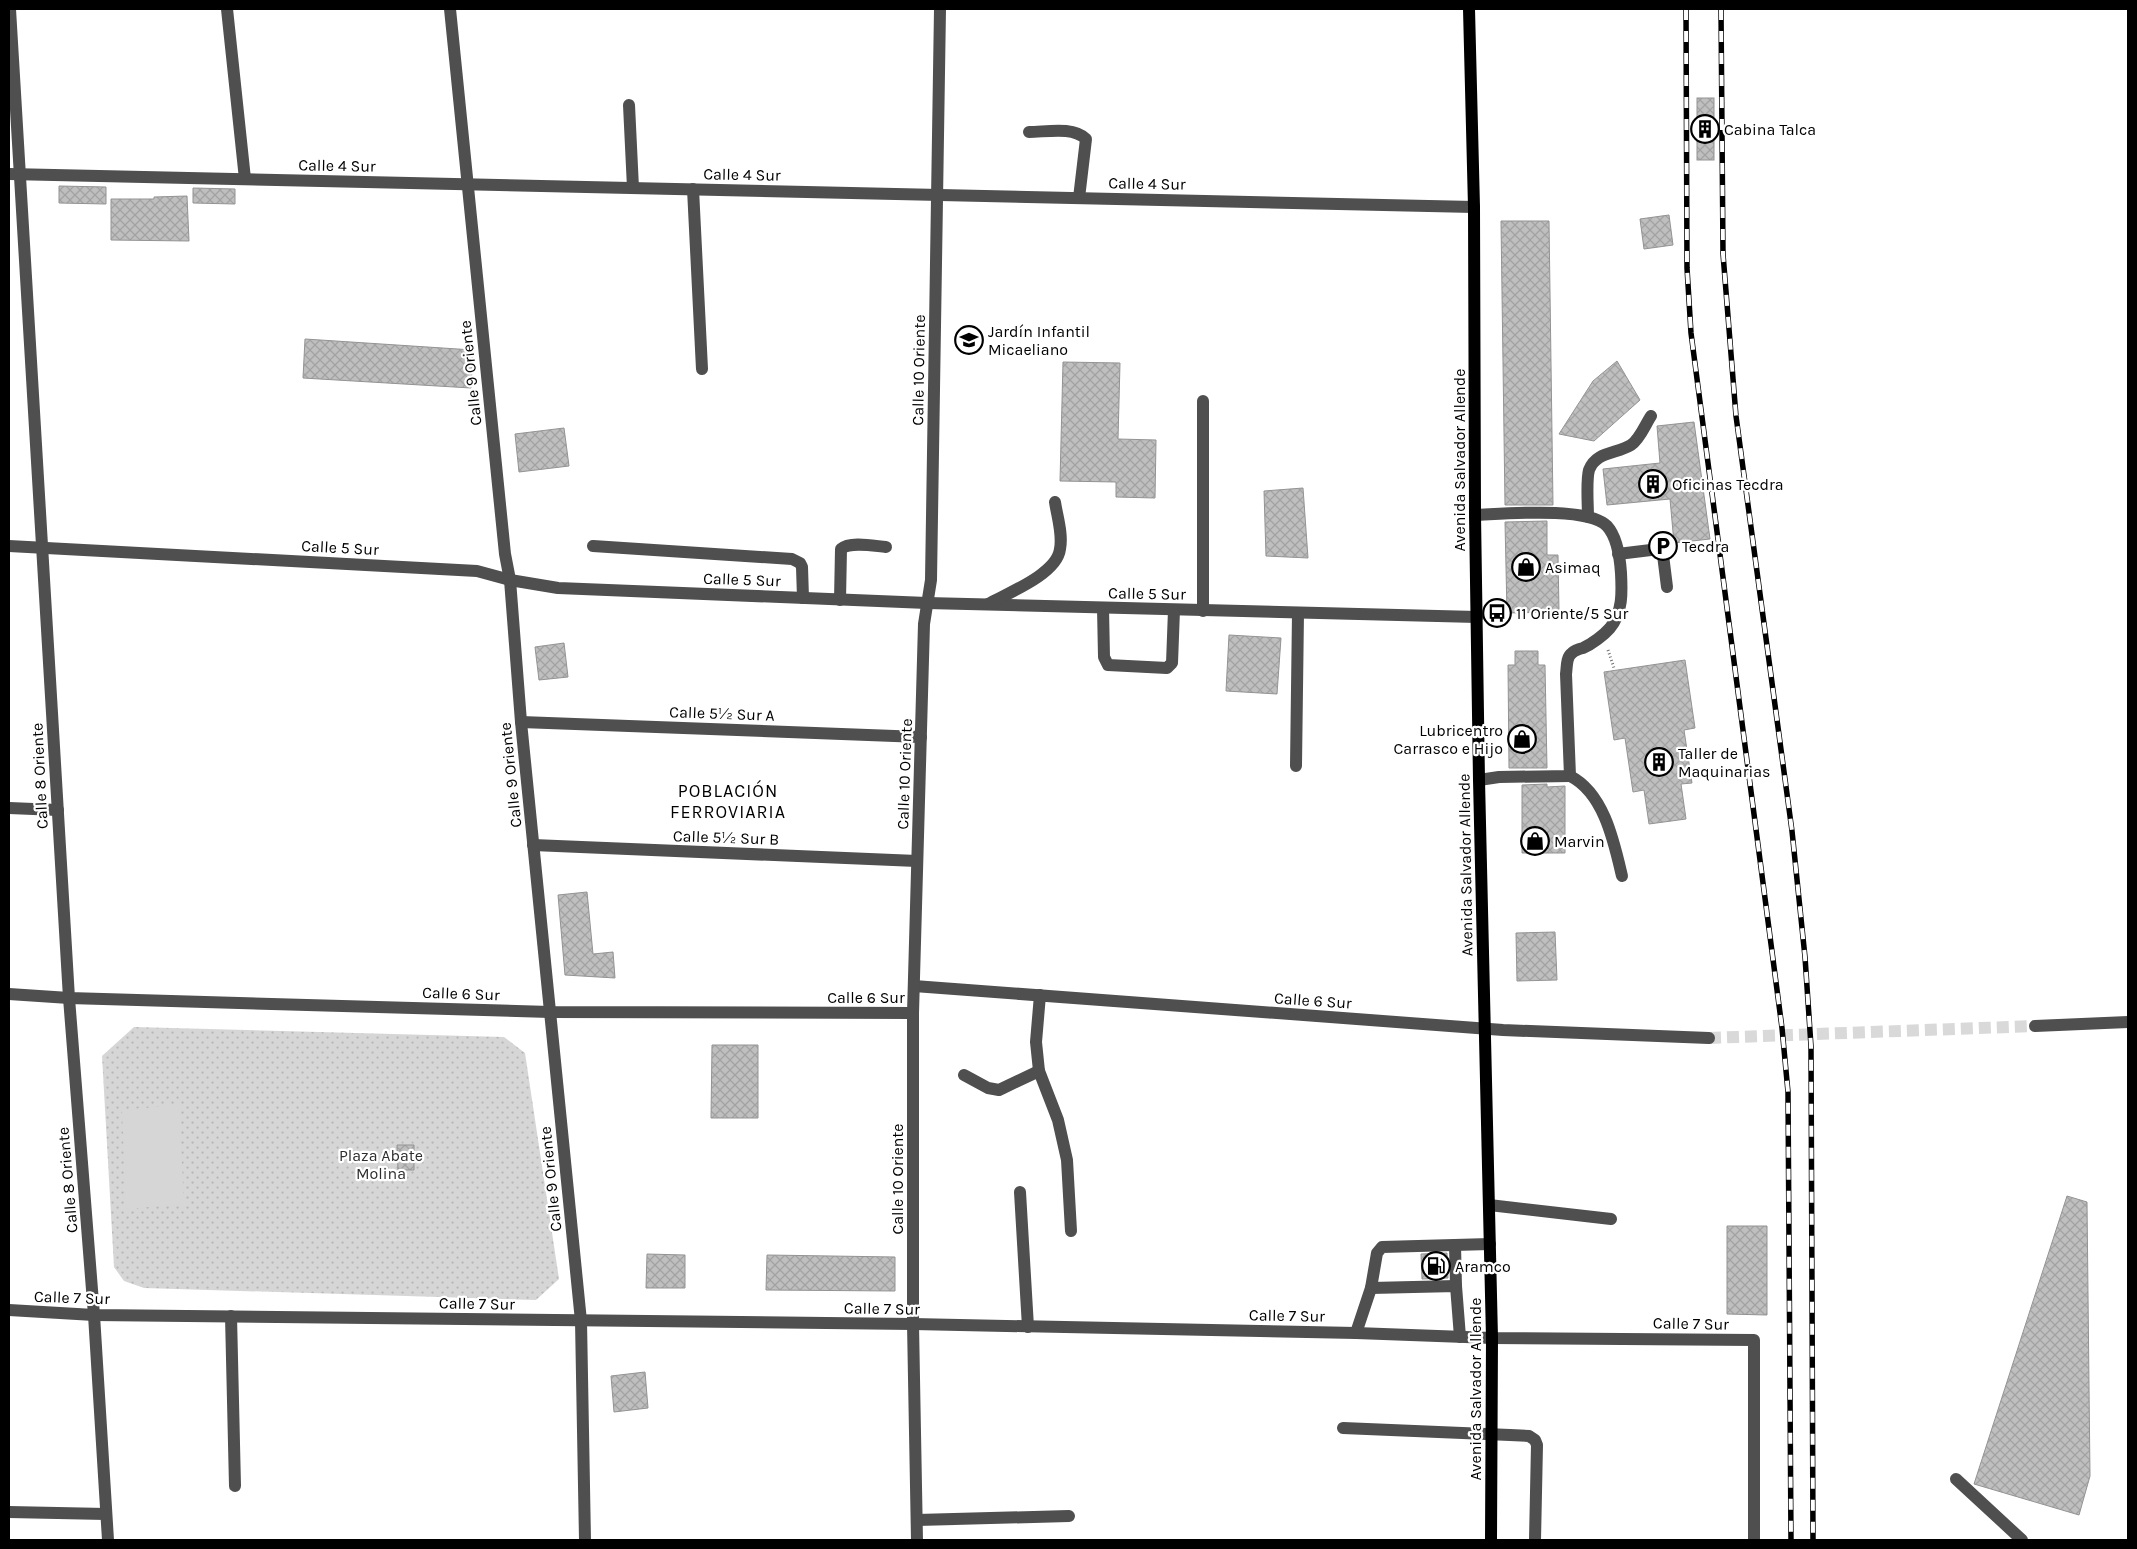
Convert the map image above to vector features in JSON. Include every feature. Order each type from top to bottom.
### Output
[{"type":"main road","name":"Avenida Salvador Allende","points":[[1469,9],[1474,207],[1476,617],[1492,1338],[1491,1540]]},
{"type":"street","name":"Calle 8 Oriente","points":[[10,9],[14,174],[42,547],[69,998],[94,1315],[108,1540]]},
{"type":"street","points":[[227,9],[245,179]]},
{"type":"street","name":"Calle 9 Oriente","points":[[450,9],[504,546],[510,580],[521,722],[581,1321],[585,1540]]},
{"type":"street","name":"Calle 10 Oriente","points":[[917,1540],[913,1324],[912,1013],[924,624],[931,580],[940,9]]},
{"type":"street","points":[[629,104],[633,188]]},
{"type":"street","points":[[1029,132],[1073,132],[1081,134],[1086,140],[1079,198]]},
{"type":"street","name":"Calle 4 Sur","points":[[14,174],[1474,207]]},
{"type":"street","points":[[693,189],[702,369]]},
{"type":"street","points":[[1203,402],[1203,610]]},
{"type":"street","points":[[1588,517],[1589,471],[1593,463],[1599,457],[1631,445],[1638,438],[1651,416]]},
{"type":"street","points":[[988,604],[1041,575],[1058,555],[1061,543],[1055,502]]},
{"type":"street","points":[[1475,515],[1561,513],[1588,517],[1599,520],[1608,526],[1615,541],[1622,588],[1621,603],[1616,617],[1610,628],[1585,647],[1572,653],[1568,660],[1566,674],[1570,776]]},
{"type":"street","points":[[840,600],[840,549],[843,546],[850,545],[886,546]]},
{"type":"street","name":"Calle 5 Sur","points":[[9,546],[476,571],[510,580],[558,588],[927,603],[1476,617]]},
{"type":"street","points":[[594,546],[792,559],[800,563],[802,567],[803,598]]},
{"type":"street","points":[[1618,554],[1659,549],[1663,555],[1666,587]]},
{"type":"street","points":[[1103,608],[1104,657],[1108,665],[1167,668],[1172,663],[1174,610]]},
{"type":"street","points":[[1296,766],[1298,613]]},
{"type":"street","name":"Calle 5½ Sur A","points":[[521,722],[921,737]]},
{"type":"street","points":[[1479,780],[1499,777],[1570,776],[1580,781],[1590,790],[1613,838],[1622,876]]},
{"type":"street","points":[[9,808],[58,810]]},
{"type":"street","name":"Calle 5½ Sur B","points":[[533,846],[918,861]]},
{"type":"street","name":"Calle 6 Sur","points":[[914,986],[1484,1029],[1709,1038]]},
{"type":"street","name":"Calle 6 Sur","points":[[9,994],[69,998],[550,1012],[912,1013]]},
{"type":"street","points":[[1040,995],[1036,1042],[1039,1071],[1058,1120],[1067,1160],[1071,1231]]},
{"type":"street","points":[[2035,1026],[2128,1022]]},
{"type":"street","points":[[964,1076],[988,1088],[999,1090],[1039,1071]]},
{"type":"street","points":[[1020,1192],[1028,1327]]},
{"type":"street","points":[[1489,1205],[1611,1219]]},
{"type":"street","points":[[1356,1333],[1371,1288],[1377,1253],[1382,1247],[1490,1244]]},
{"type":"street","points":[[1455,1245],[1460,1337]]},
{"type":"street","points":[[1371,1288],[1456,1286]]},
{"type":"street","name":"Calle 7 Sur","points":[[9,1310],[94,1315],[913,1324],[1356,1333],[1492,1338],[1754,1340],[1754,1540]]},
{"type":"street","points":[[231,1316],[235,1486]]},
{"type":"street","points":[[1343,1428],[1529,1436],[1536,1440],[1535,1540]]},
{"type":"street","points":[[1956,1479],[2022,1540]]},
{"type":"street","points":[[9,1512],[106,1514]]},
{"type":"street","points":[[916,1520],[1070,1516]]},
{"type":"green space","name":"Plaza Abate Molina","points":[[134,1027],[504,1037],[525,1053],[559,1279],[536,1300],[144,1288],[124,1281],[114,1267],[102,1056]]},
{"type":"green space","points":[[179,1105],[184,1204],[126,1209],[122,1110]]},
{"type":"building","name":"Cabina Talca","points":[[1697,98],[1714,98],[1714,160],[1697,160]]},
{"type":"building","points":[[59,186],[106,187],[106,204],[59,203]]},
{"type":"building","points":[[193,188],[235,189],[235,204],[193,203]]},
{"type":"building","points":[[187,196],[189,241],[111,240],[111,199],[154,199],[154,197]]},
{"type":"building","points":[[1669,215],[1673,245],[1644,249],[1640,219]]},
{"type":"building","points":[[1501,221],[1549,221],[1553,505],[1505,505]]},
{"type":"building","points":[[305,339],[473,350],[471,388],[303,378]]},
{"type":"building","points":[[1617,361],[1640,400],[1594,441],[1559,434],[1593,381]]},
{"type":"building","points":[[1063,362],[1120,363],[1118,439],[1156,440],[1155,498],[1116,497],[1116,482],[1060,481]]},
{"type":"building","name":"Oficinas Tecdra","points":[[1694,422],[1710,539],[1674,543],[1670,499],[1607,505],[1603,469],[1660,463],[1657,426]]},
{"type":"building","points":[[564,428],[569,466],[519,472],[515,434]]},
{"type":"building","points":[[1303,488],[1308,558],[1266,556],[1264,491]]},
{"type":"building","points":[[1547,521],[1547,555],[1558,555],[1559,612],[1507,613],[1505,522]]},
{"type":"building","points":[[1229,635],[1281,638],[1277,694],[1226,691]]},
{"type":"building","points":[[564,643],[568,677],[539,680],[535,647]]},
{"type":"building","points":[[1515,651],[1538,651],[1538,665],[1545,665],[1547,768],[1509,768],[1508,665],[1515,665]]},
{"type":"building","name":"Taller de Maquinarias","points":[[1685,660],[1695,728],[1684,730],[1692,783],[1681,784],[1686,819],[1649,824],[1644,790],[1633,792],[1625,738],[1614,740],[1604,672]]},
{"type":"building","points":[[1547,784],[1547,787],[1565,786],[1565,853],[1522,853],[1522,785]]},
{"type":"building","points":[[587,892],[593,954],[613,952],[615,978],[565,975],[558,895]]},
{"type":"building","points":[[1555,932],[1557,980],[1517,981],[1516,933]]},
{"type":"building","points":[[712,1045],[758,1045],[758,1118],[711,1118]]},
{"type":"building","points":[[397,1145],[414,1145],[414,1170],[398,1170]]},
{"type":"building","points":[[2067,1196],[2087,1202],[2090,1476],[2079,1515],[1974,1484]]},
{"type":"building","points":[[1727,1226],[1767,1226],[1767,1315],[1727,1314]]},
{"type":"building","name":"Aramco","points":[[1447,1253],[1448,1278],[1422,1279],[1421,1254]]},
{"type":"building","points":[[647,1254],[685,1255],[685,1288],[646,1288]]},
{"type":"building","points":[[767,1255],[895,1257],[895,1291],[766,1290]]},
{"type":"building","points":[[645,1372],[648,1408],[614,1412],[611,1376]]},
{"type":"tunnel","points":[[1709,1038],[2035,1026]]},
{"type":"railway","points":[[1686,9],[1687,268],[1691,333],[1782,1028],[1788,1092],[1791,1540]]},
{"type":"railway","points":[[1721,9],[1723,254],[1736,416],[1792,831],[1805,957],[1811,1046],[1813,1540]]},
{"type":"place","name":"Cabina Talca","points":[[1705,129]]},
{"type":"place","name":"Jardín Infantil Micaeliano","points":[[969,340]]},
{"type":"place","name":"Oficinas Tecdra","points":[[1653,484]]},
{"type":"place","name":"Tecdra","points":[[1663,546]]},
{"type":"place","name":"Asimaq","points":[[1526,567]]},
{"type":"place","name":"11 Oriente/5 Sur","points":[[1497,613]]},
{"type":"place","name":"Lubricentro Carrasco e Hijo","points":[[1522,739]]},
{"type":"place","name":"Taller de Maquinarias","points":[[1659,762]]},
{"type":"place","name":"Marvin","points":[[1535,841]]},
{"type":"place","name":"Aramco","points":[[1436,1266]]},
{"type":"district","name":"POBLACIÓN FERROVIARIA","points":[[728,801]]}]
